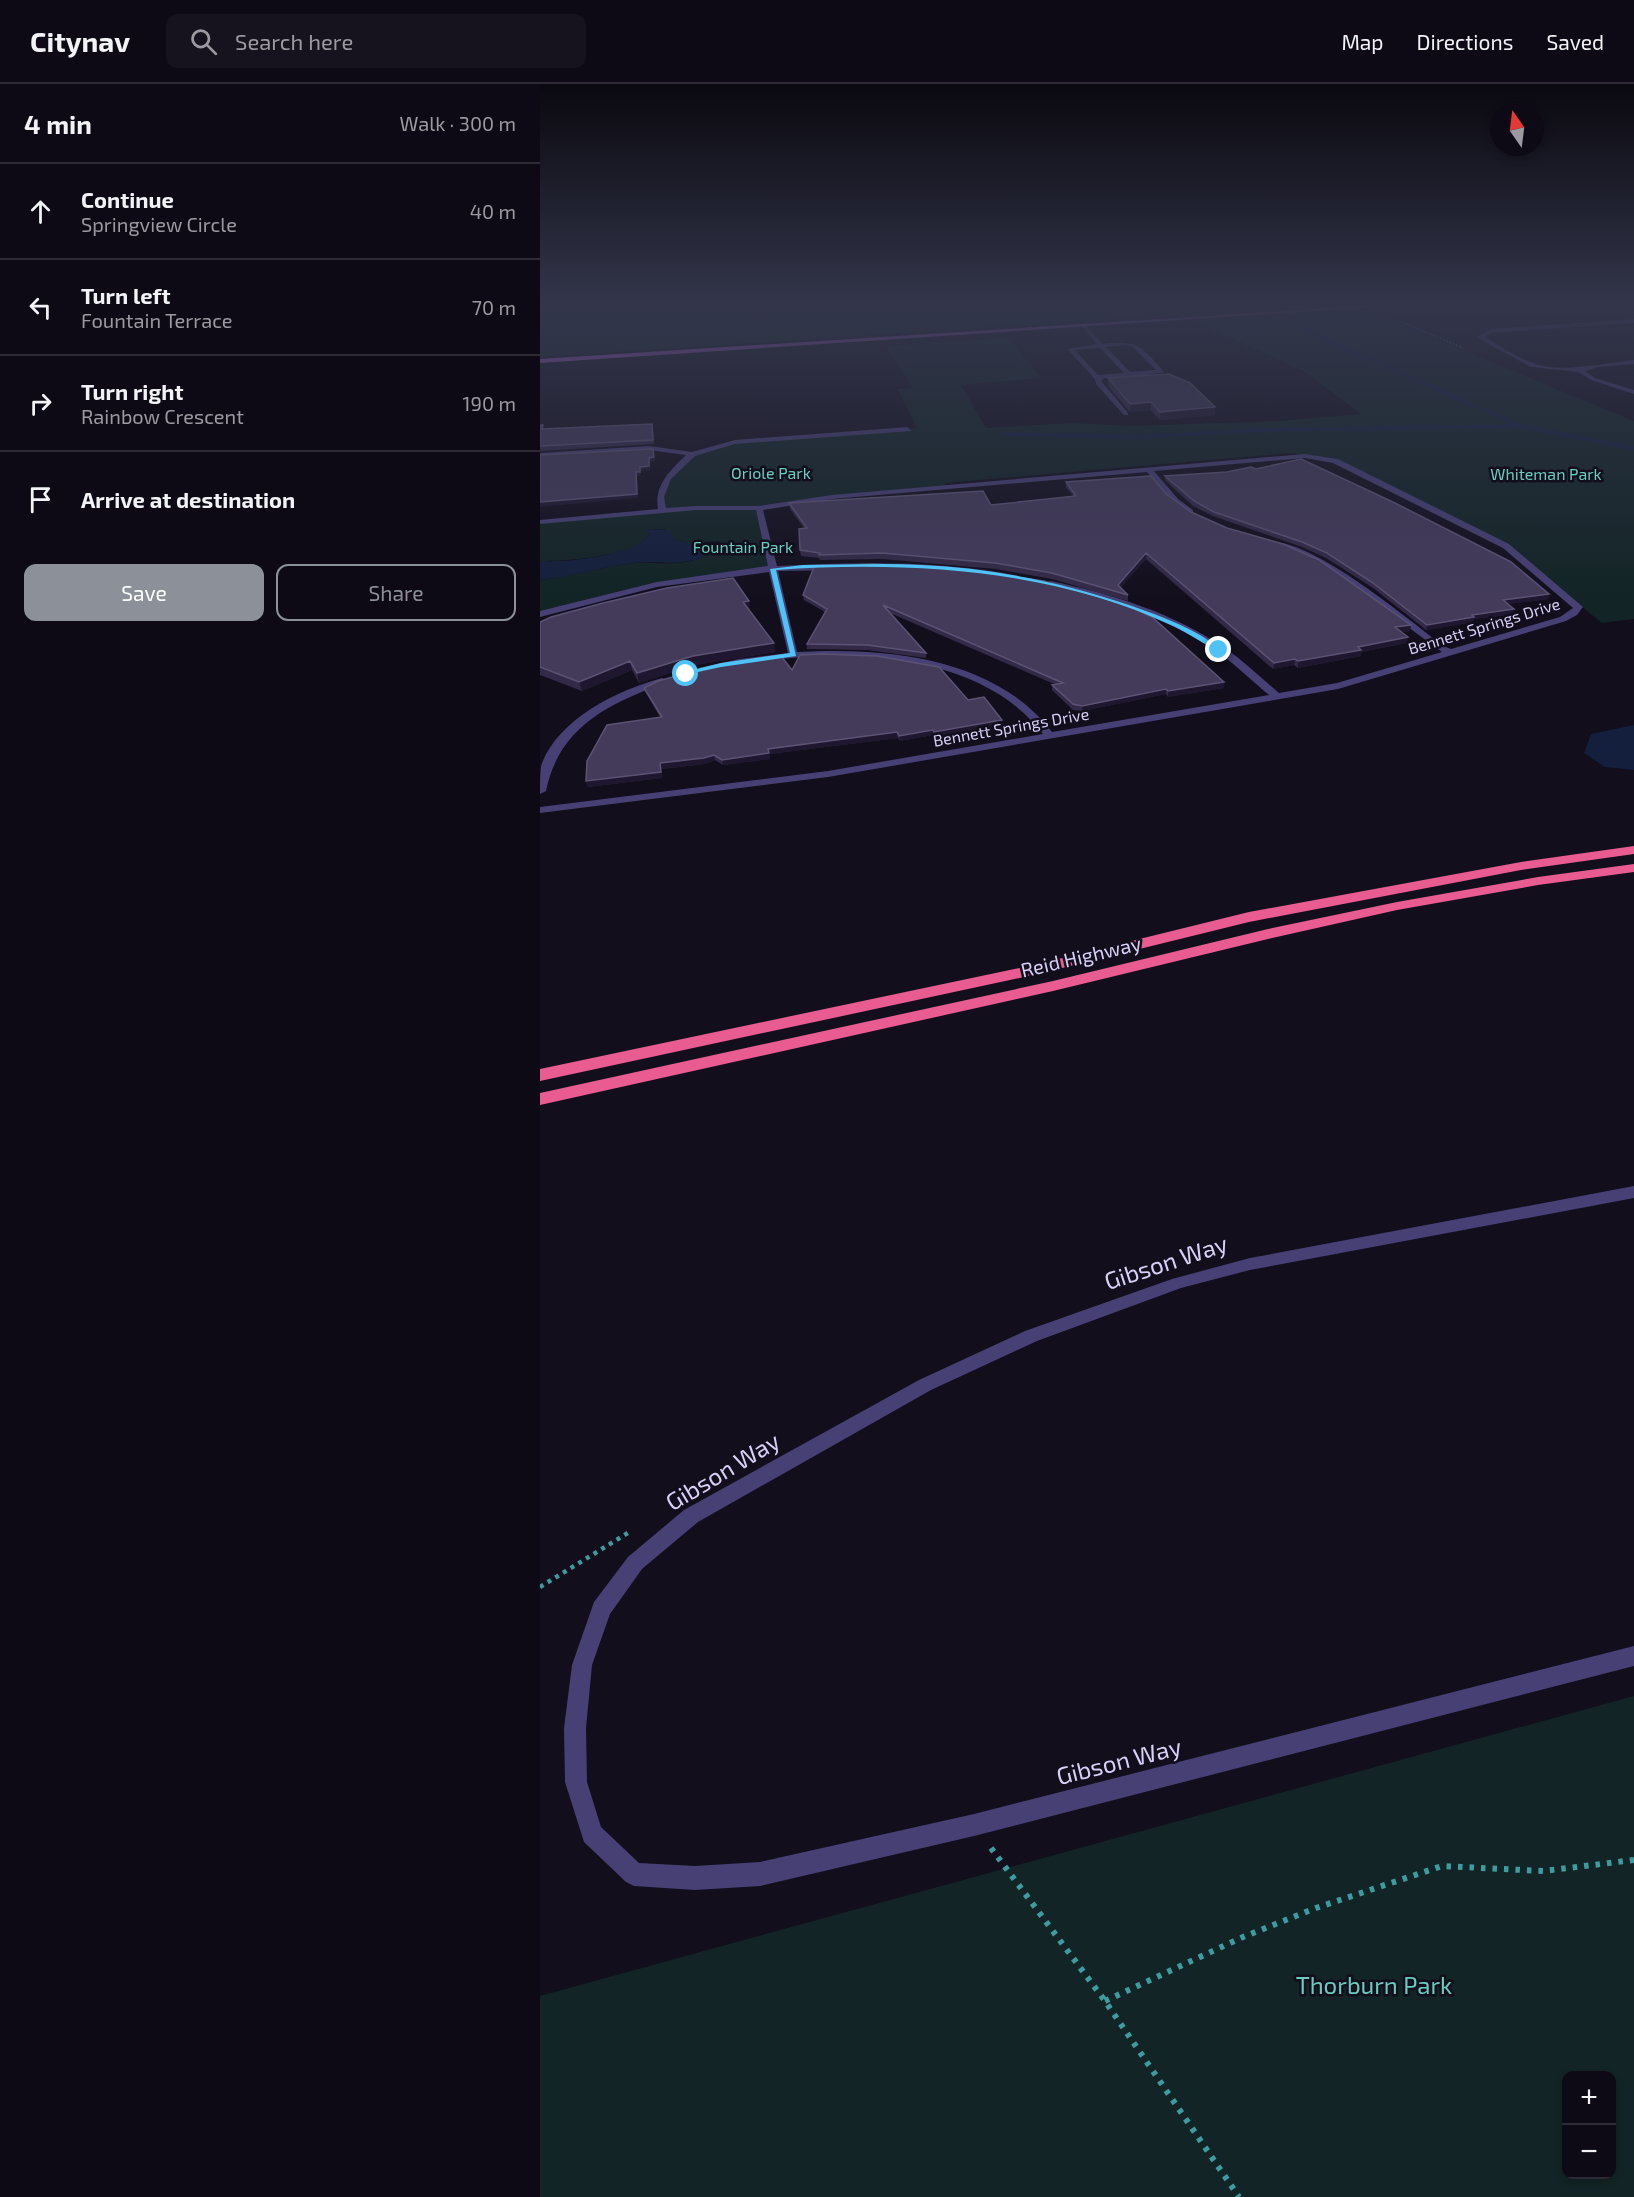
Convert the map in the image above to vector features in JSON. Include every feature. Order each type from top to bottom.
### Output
[{"type":"highway","name":"Reid Highway","points":[[540,1075],[1038,969],[1249,917],[1521,866],[1634,850]]},
{"type":"highway","name":"Reid Highway","points":[[540,1099],[1041,989],[1397,906],[1634,868]]},
{"type":"street","points":[[1116,403],[1126,414]]},
{"type":"street","points":[[540,455],[649,448],[692,454],[735,442],[908,429]]},
{"type":"street","points":[[662,511],[660,497],[668,478],[692,454]]},
{"type":"street","name":"Bennett Springs Drive","points":[[540,522],[662,511],[759,508],[832,497],[1287,457],[1312,457],[1335,462],[1506,546],[1578,608],[1563,619],[1338,686],[828,774],[540,810]]},
{"type":"street","points":[[1148,469],[1175,501],[1198,517]]},
{"type":"street","points":[[759,508],[793,655]]},
{"type":"street","points":[[1265,541],[1297,550],[1321,561],[1440,648],[1452,653]]},
{"type":"street","points":[[540,614],[597,597],[660,583],[773,569],[899,565],[1025,579]]},
{"type":"street","points":[[1036,581],[1094,595],[1176,625],[1240,664],[1276,696]]},
{"type":"street","points":[[540,791],[543,770],[554,750],[572,730],[619,699],[682,675],[721,665],[793,655],[882,657],[911,660],[957,671],[998,688],[1018,701],[1050,736]]},
{"type":"street","name":"Gibson Way","points":[[1634,1191],[1250,1264],[1178,1283],[1031,1336],[925,1385],[691,1516],[635,1563],[601,1609],[582,1665],[575,1728],[576,1782],[592,1834],[634,1874],[695,1878],[760,1874],[974,1826],[1634,1656]]},
{"type":"path","points":[[974,1826],[1105,2001],[1239,2197]]},
{"type":"path","points":[[1105,2001],[1243,1937],[1316,1908],[1442,1866],[1543,1871],[1634,1860]]},
{"type":"green space","points":[[905,403],[971,403],[986,428],[1072,423],[1132,426],[1281,421],[1361,414],[1346,403],[1590,403],[1634,421],[1634,619],[1602,623],[1516,554],[1329,457],[1288,453],[945,483],[946,487],[832,497],[760,508],[773,569],[695,577],[540,614],[540,580],[623,564],[691,561],[711,552],[720,541],[688,543],[675,539],[665,529],[646,529],[649,534],[642,542],[616,553],[582,559],[540,561],[540,522],[662,511],[663,487],[692,454],[721,445],[917,428]]},
{"type":"green space","name":"Thorburn Park","points":[[1634,1696],[1634,2197],[540,2197],[540,1996]]},
{"type":"water","points":[[644,529],[670,530],[675,539],[688,543],[720,543],[711,553],[694,560],[675,563],[633,563],[540,580],[540,561],[565,561],[616,553],[642,542],[649,534]]},
{"type":"water","points":[[1634,725],[1634,770],[1605,767],[1584,753],[1591,734]]},
{"type":"building","points":[[1152,403],[1210,403],[1215,407],[1160,412]]},
{"type":"building","points":[[652,424],[653,440],[540,446],[540,425],[543,425],[542,429]]},
{"type":"building","points":[[653,449],[654,457],[649,458],[649,466],[640,467],[640,472],[636,472],[637,494],[540,502],[540,455]]},
{"type":"building","points":[[1301,459],[1395,503],[1511,562],[1549,594],[1503,600],[1514,609],[1427,625],[1373,583],[1327,553],[1302,542],[1214,512],[1194,501],[1165,476],[1227,472],[1251,467],[1256,469]]},
{"type":"building","points":[[1151,476],[1166,494],[1191,512],[1227,528],[1283,544],[1319,560],[1411,625],[1395,627],[1408,637],[1358,647],[1361,650],[1274,663],[1146,553],[1118,585],[1128,595],[1052,573],[995,563],[882,553],[819,555],[820,553],[800,550],[799,529],[807,528],[789,503],[983,491],[991,505],[1076,496],[1066,482]]},
{"type":"building","points":[[872,564],[959,569],[1044,581],[1121,603],[1152,617],[1224,682],[1168,691],[1166,689],[1082,706],[1073,704],[1052,685],[1063,683],[883,605],[926,653],[867,645],[807,644],[827,609],[803,595],[814,567]]},
{"type":"building","points":[[733,578],[749,601],[743,602],[774,643],[693,656],[637,673],[630,661],[579,682],[540,667],[540,622],[603,603],[667,588]]},
{"type":"building","points":[[800,655],[877,656],[939,667],[968,700],[984,697],[1002,720],[934,732],[933,730],[899,736],[897,732],[768,749],[769,753],[722,760],[714,755],[660,763],[661,772],[586,781],[587,761],[607,725],[662,717],[644,688],[658,681],[710,667],[766,657],[781,656],[792,670]]},
{"type":"waterway","points":[[1468,403],[1520,426]]},
{"type":"waterway","points":[[1001,434],[1139,437],[1264,430],[1520,426]]},
{"type":"waterway","points":[[1520,426],[1634,448]]},
{"type":"route","points":[[686,674],[760,658],[793,655],[773,569],[803,567],[899,565],[994,574],[1057,585],[1152,615],[1198,636],[1219,650]]},
{"type":"park label","name":"Oriole Park","points":[[771,473]]},
{"type":"park label","name":"Whiteman Park","points":[[1546,474]]},
{"type":"park label","name":"Fountain Park","points":[[743,547]]}]
